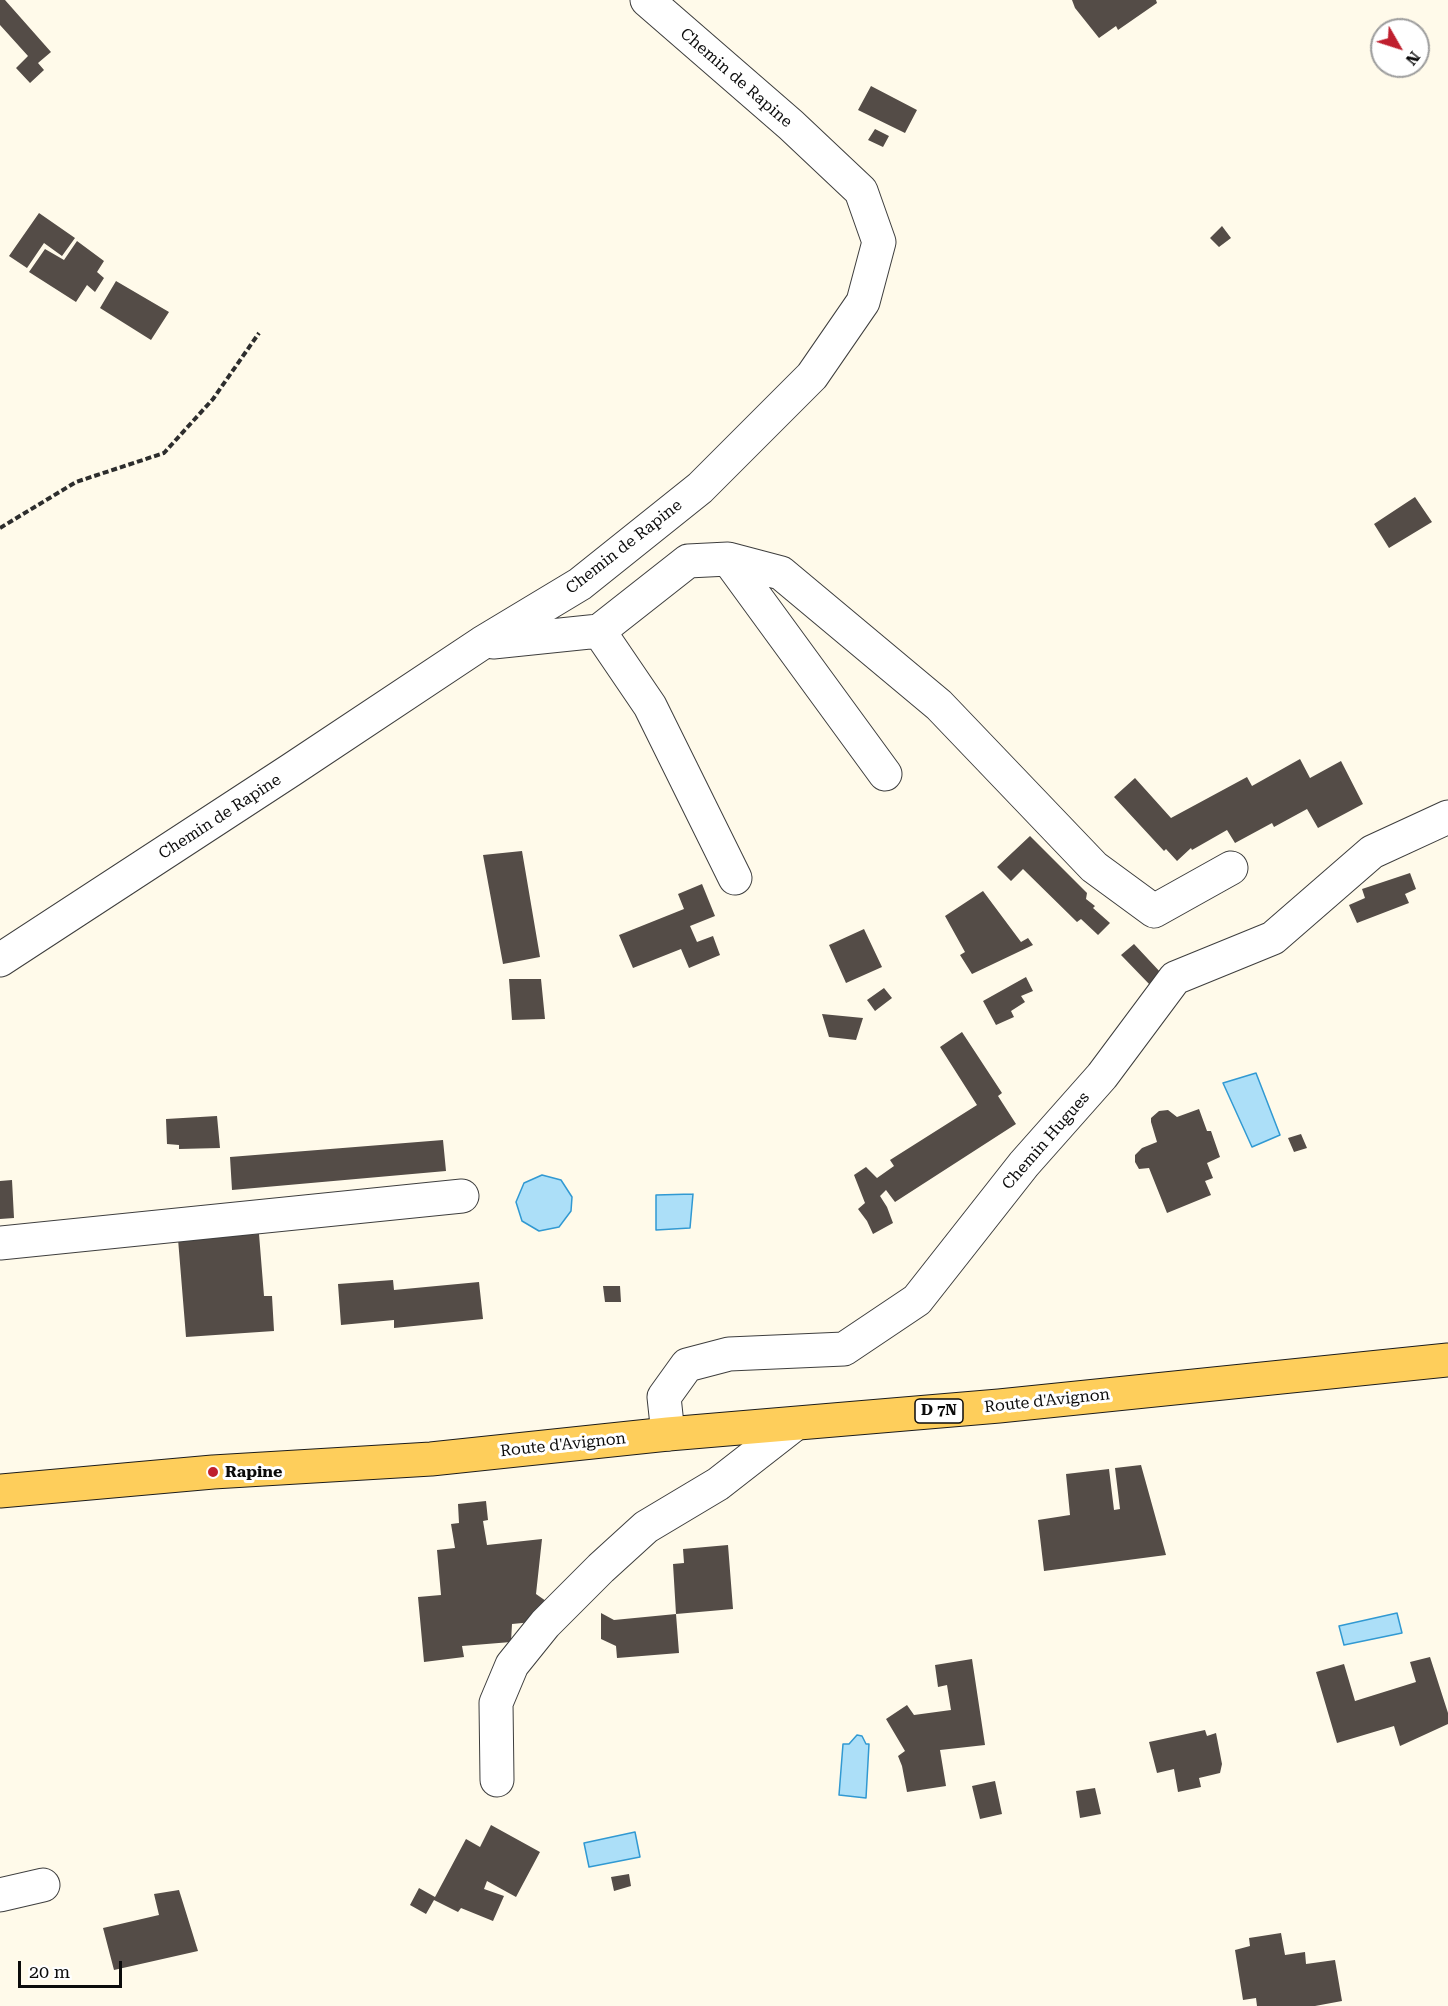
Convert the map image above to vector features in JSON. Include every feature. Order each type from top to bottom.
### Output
[{"type":"main road","name":"Route d'Avignon","points":[[0,1510],[213,1491],[430,1459],[668,1434],[999,1406],[1448,1360]]},
{"type":"main road","name":"Route d'Avignon","points":[[0,1491],[213,1472],[430,1459]]},
{"type":"street","name":"Chemin de Rapine","points":[[0,960],[482,643],[580,584],[700,488],[812,376],[863,302],[879,242],[861,191],[791,125],[647,0]]},
{"type":"street","points":[[482,643],[598,631],[687,561],[728,559],[781,573],[939,705],[1094,867],[1154,911],[1231,868]]},
{"type":"street","points":[[728,559],[885,774]]},
{"type":"street","points":[[598,631],[650,706],[735,878]]},
{"type":"street","name":"Chemin Hugues","points":[[668,1434],[663,1397],[687,1365],[729,1354],[844,1349],[917,1300],[1024,1164],[1102,1076],[1175,978],[1273,938],[1372,852],[1448,817]]},
{"type":"street","points":[[0,1243],[462,1196]]},
{"type":"street","points":[[497,1780],[496,1703],[512,1665],[545,1624],[646,1527],[718,1484],[795,1424]]},
{"type":"street","points":[[0,1895],[43,1885]]},
{"type":"path","points":[[0,528],[76,482],[164,453],[213,399],[259,333]]},
{"type":"water","points":[[1256,1073],[1280,1135],[1252,1147],[1223,1083]]},
{"type":"water","points":[[542,1175],[561,1180],[572,1197],[571,1211],[559,1227],[539,1231],[522,1221],[516,1202],[524,1183]]},
{"type":"water","points":[[693,1194],[690,1228],[656,1230],[656,1195]]},
{"type":"water","points":[[1397,1613],[1402,1633],[1344,1645],[1339,1626]]},
{"type":"water","points":[[857,1735],[862,1736],[866,1744],[869,1744],[866,1798],[839,1795],[843,1744],[849,1744]]},
{"type":"water","points":[[635,1832],[640,1857],[589,1867],[584,1843]]},
{"type":"building","points":[[0,0],[5,0],[51,52],[38,63],[44,70],[30,83],[16,68],[28,56],[0,25]]},
{"type":"building","points":[[1072,0],[1156,0],[1157,3],[1118,30],[1116,26],[1099,38],[1075,8]]},
{"type":"building","points":[[871,86],[917,110],[905,133],[858,110]]},
{"type":"building","points":[[875,129],[889,136],[883,147],[868,140]]},
{"type":"building","points":[[39,213],[75,238],[62,256],[44,243],[27,268],[9,256]]},
{"type":"building","points":[[1222,226],[1231,238],[1219,247],[1210,238]]},
{"type":"building","points":[[77,241],[104,261],[97,272],[104,278],[95,292],[87,285],[76,302],[29,272],[45,249],[64,260]]},
{"type":"building","points":[[116,281],[169,312],[151,340],[100,308]]},
{"type":"building","points":[[1415,497],[1432,522],[1389,548],[1374,524]]},
{"type":"building","points":[[1300,759],[1310,778],[1341,761],[1363,804],[1318,828],[1307,809],[1274,827],[1272,823],[1235,843],[1227,830],[1192,850],[1191,848],[1177,861],[1166,849],[1164,851],[1114,797],[1135,778],[1171,818],[1247,777],[1252,786]]},
{"type":"building","points":[[1030,836],[1087,893],[1086,899],[1110,923],[1098,935],[1081,919],[1077,922],[1023,869],[1011,881],[997,867]]},
{"type":"building","points":[[522,851],[540,957],[503,964],[483,855]]},
{"type":"building","points":[[1410,873],[1416,889],[1405,894],[1409,903],[1357,923],[1349,905],[1365,898],[1362,889]]},
{"type":"building","points":[[702,884],[715,916],[690,926],[697,942],[713,936],[720,955],[689,968],[681,949],[633,968],[619,935],[684,909],[678,894]]},
{"type":"building","points":[[983,891],[1021,942],[1028,938],[1033,945],[972,974],[960,955],[965,952],[945,916]]},
{"type":"building","points":[[864,929],[882,967],[846,983],[829,945]]},
{"type":"building","points":[[1134,944],[1162,974],[1152,987],[1121,955]]},
{"type":"building","points":[[1026,977],[1033,991],[1021,996],[1025,1002],[1011,1011],[1014,1017],[996,1025],[983,1001]]},
{"type":"building","points":[[509,979],[541,979],[545,1019],[512,1020]]},
{"type":"building","points":[[884,988],[892,998],[875,1011],[867,1000]]},
{"type":"building","points":[[822,1014],[863,1018],[856,1040],[829,1037]]},
{"type":"building","points":[[962,1032],[1002,1093],[998,1096],[1016,1124],[895,1202],[886,1190],[880,1196],[893,1223],[873,1234],[858,1209],[865,1203],[854,1175],[866,1167],[877,1178],[894,1166],[890,1160],[977,1105],[940,1047]]},
{"type":"building","points":[[1199,1109],[1207,1131],[1211,1131],[1220,1157],[1207,1163],[1213,1178],[1205,1181],[1211,1195],[1167,1213],[1149,1168],[1139,1169],[1135,1162],[1135,1155],[1142,1148],[1157,1142],[1151,1118],[1159,1111],[1168,1110],[1177,1117]]},
{"type":"building","points":[[217,1116],[220,1148],[179,1149],[179,1145],[167,1144],[166,1119]]},
{"type":"building","points":[[1301,1134],[1307,1148],[1294,1152],[1288,1138]]},
{"type":"building","points":[[443,1140],[446,1171],[232,1190],[230,1157]]},
{"type":"building","points":[[12,1180],[14,1218],[0,1219],[0,1181]]},
{"type":"building","points":[[259,1234],[264,1296],[272,1296],[274,1331],[186,1337],[178,1239]]},
{"type":"building","points":[[393,1280],[394,1290],[479,1282],[483,1319],[394,1328],[394,1320],[341,1325],[338,1284]]},
{"type":"building","points":[[603,1286],[620,1286],[621,1302],[605,1302]]},
{"type":"building","points":[[1141,1465],[1166,1555],[1044,1571],[1038,1520],[1070,1515],[1066,1474],[1109,1469],[1114,1510],[1120,1509],[1115,1468]]},
{"type":"building","points":[[486,1501],[488,1520],[483,1521],[487,1545],[542,1539],[536,1594],[553,1606],[533,1622],[512,1624],[511,1642],[462,1646],[464,1657],[424,1662],[418,1597],[441,1595],[437,1550],[455,1548],[451,1524],[459,1523],[458,1504]]},
{"type":"building","points":[[728,1545],[733,1609],[676,1614],[673,1564],[684,1563],[683,1549]]},
{"type":"building","points":[[601,1613],[614,1620],[676,1614],[679,1653],[617,1658],[616,1646],[601,1639]]},
{"type":"building","points":[[1430,1657],[1448,1713],[1448,1724],[1400,1746],[1394,1726],[1337,1743],[1316,1672],[1344,1664],[1355,1701],[1416,1682],[1410,1662]]},
{"type":"building","points":[[972,1659],[985,1745],[940,1750],[946,1786],[907,1792],[898,1756],[905,1751],[886,1719],[907,1705],[914,1715],[951,1710],[947,1685],[938,1687],[935,1665]]},
{"type":"building","points":[[1205,1730],[1207,1736],[1216,1733],[1222,1764],[1220,1773],[1199,1778],[1201,1787],[1178,1792],[1174,1769],[1157,1773],[1149,1742]]},
{"type":"building","points":[[995,1781],[1002,1814],[980,1819],[972,1786]]},
{"type":"building","points":[[1095,1788],[1101,1814],[1080,1818],[1076,1791]]},
{"type":"building","points":[[491,1825],[540,1852],[516,1897],[487,1881],[484,1889],[504,1896],[493,1921],[461,1908],[458,1912],[434,1900],[426,1914],[410,1905],[419,1888],[435,1897],[466,1839],[480,1847]]},
{"type":"building","points":[[629,1874],[631,1886],[614,1891],[611,1877]]},
{"type":"building","points":[[179,1890],[198,1951],[114,1970],[103,1928],[159,1915],[154,1894]]},
{"type":"building","points":[[1281,1933],[1285,1955],[1305,1952],[1306,1964],[1335,1960],[1342,2001],[1315,2006],[1257,2006],[1256,1998],[1243,2000],[1235,1950],[1250,1946],[1249,1938]]},
{"type":"place","name":"Rapine","points":[[213,1472]]}]
